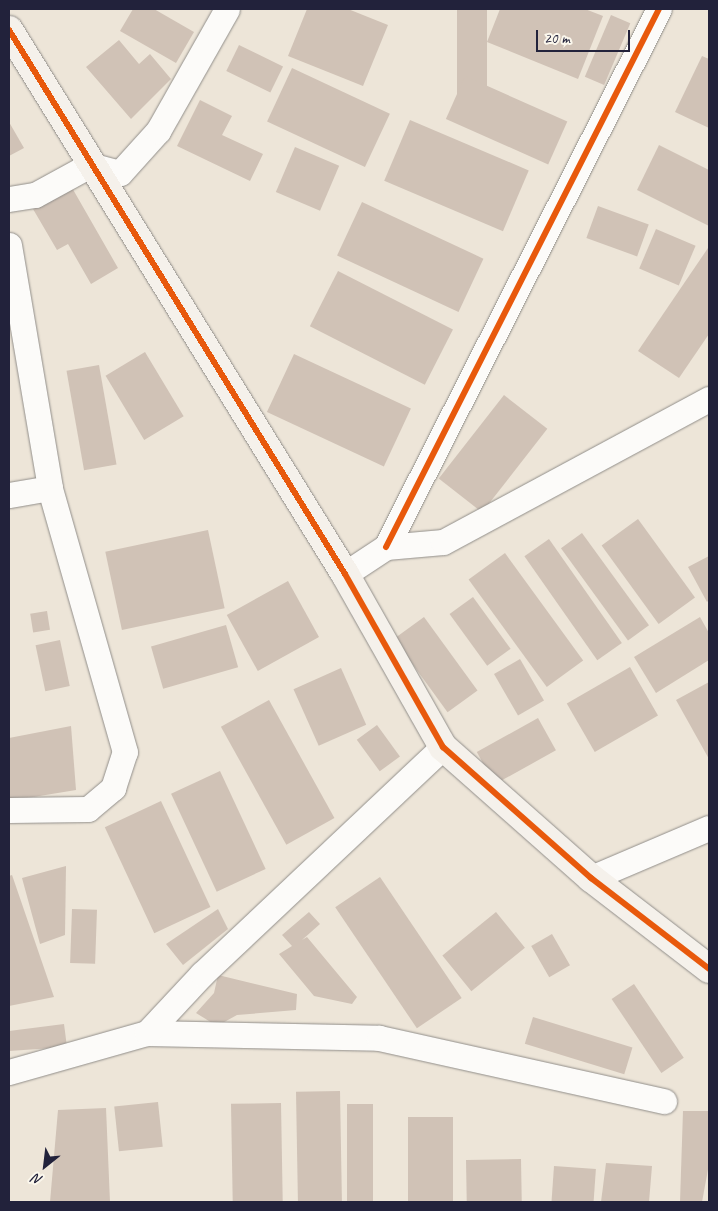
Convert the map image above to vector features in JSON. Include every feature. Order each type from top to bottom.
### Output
[{"type":"street","points":[[9,199],[35,195],[90,165],[120,173],[158,131],[227,9]]},
{"type":"street","points":[[386,547],[660,9]]},
{"type":"street","points":[[9,30],[90,165],[345,574],[443,747],[591,878],[709,969]]},
{"type":"street","points":[[9,245],[50,488],[125,752],[113,788],[88,809],[9,810]]},
{"type":"street","points":[[345,574],[386,547],[443,542],[709,399]]},
{"type":"street","points":[[9,495],[50,488]]},
{"type":"street","points":[[147,1034],[202,974],[443,747]]},
{"type":"street","points":[[591,878],[709,828]]},
{"type":"street","points":[[9,1072],[147,1034],[379,1038],[664,1101]]},
{"type":"building","points":[[133,9],[154,9],[194,32],[176,63],[120,31]]},
{"type":"building","points":[[307,9],[348,9],[388,25],[363,86],[288,56]]},
{"type":"building","points":[[457,9],[487,9],[487,113],[457,113]]},
{"type":"building","points":[[500,9],[585,9],[603,16],[578,79],[487,42]]},
{"type":"building","points":[[611,15],[630,23],[604,85],[585,77]]},
{"type":"building","points":[[119,40],[139,64],[150,54],[171,79],[131,119],[86,67]]},
{"type":"building","points":[[239,45],[283,66],[270,93],[226,71]]},
{"type":"building","points":[[702,56],[709,59],[709,128],[675,112]]},
{"type":"building","points":[[292,68],[390,114],[365,167],[267,121]]},
{"type":"building","points":[[465,76],[567,122],[548,164],[446,119]]},
{"type":"building","points":[[200,100],[232,116],[222,135],[263,154],[250,181],[177,146]]},
{"type":"building","points":[[410,120],[529,170],[503,231],[384,181]]},
{"type":"building","points":[[9,122],[24,148],[9,156]]},
{"type":"building","points":[[659,145],[709,170],[709,226],[637,190]]},
{"type":"building","points":[[295,147],[339,166],[320,211],[276,192]]},
{"type":"building","points":[[71,186],[118,268],[91,284],[68,244],[57,250],[33,209]]},
{"type":"building","points":[[362,202],[483,259],[459,312],[337,255]]},
{"type":"building","points":[[598,206],[649,224],[637,256],[586,238]]},
{"type":"building","points":[[656,229],[696,246],[679,285],[639,269]]},
{"type":"building","points":[[708,248],[709,334],[679,378],[638,351]]},
{"type":"building","points":[[338,271],[453,330],[425,385],[310,326]]},
{"type":"building","points":[[145,352],[184,416],[144,440],[106,376]]},
{"type":"building","points":[[294,354],[411,409],[384,467],[267,412]]},
{"type":"building","points":[[99,365],[117,464],[84,470],[67,371]]},
{"type":"building","points":[[504,395],[547,429],[482,512],[439,479]]},
{"type":"building","points":[[638,519],[695,597],[659,624],[602,545]]},
{"type":"building","points":[[208,530],[225,608],[122,630],[105,552]]},
{"type":"building","points":[[582,533],[649,625],[628,641],[561,548]]},
{"type":"building","points":[[549,539],[622,643],[597,660],[524,556]]},
{"type":"building","points":[[505,553],[583,661],[547,687],[469,579]]},
{"type":"building","points":[[709,556],[709,600],[707,602],[688,567]]},
{"type":"building","points":[[288,581],[319,637],[258,671],[227,615]]},
{"type":"building","points":[[473,597],[511,649],[487,666],[450,614]]},
{"type":"building","points":[[47,611],[50,630],[33,632],[30,614]]},
{"type":"building","points":[[424,617],[477,691],[448,712],[394,639]]},
{"type":"building","points":[[700,617],[709,633],[709,660],[656,693],[634,657]]},
{"type":"building","points":[[226,625],[238,667],[163,689],[151,646]]},
{"type":"building","points":[[60,640],[70,686],[45,691],[36,645]]},
{"type":"building","points":[[520,659],[544,701],[518,716],[494,674]]},
{"type":"building","points":[[630,667],[658,715],[595,752],[567,704]]},
{"type":"building","points":[[341,668],[366,725],[319,746],[293,689]]},
{"type":"building","points":[[709,682],[709,759],[676,700]]},
{"type":"building","points":[[269,700],[334,818],[286,845],[221,727]]},
{"type":"building","points":[[538,718],[556,750],[495,784],[477,752]]},
{"type":"building","points":[[377,725],[400,757],[380,771],[357,740]]},
{"type":"building","points":[[71,726],[76,790],[9,801],[9,738]]},
{"type":"building","points":[[220,771],[266,869],[217,892],[171,794]]},
{"type":"building","points":[[161,801],[210,907],[154,933],[105,827]]},
{"type":"building","points":[[66,866],[65,935],[40,944],[22,878]]},
{"type":"building","points":[[12,875],[54,997],[9,1006],[9,876]]},
{"type":"building","points":[[380,877],[462,998],[417,1028],[335,907]]},
{"type":"building","points":[[72,909],[97,910],[95,964],[70,963]]},
{"type":"building","points":[[218,909],[228,929],[183,965],[166,944]]},
{"type":"building","points":[[309,912],[320,924],[302,940],[307,937],[357,997],[352,1004],[314,996],[279,954],[292,946],[282,935]]},
{"type":"building","points":[[496,912],[525,948],[471,991],[442,955]]},
{"type":"building","points":[[552,934],[570,965],[549,977],[531,946]]},
{"type":"building","points":[[218,975],[297,994],[296,1010],[237,1015],[217,1026],[196,1013],[214,993]]},
{"type":"building","points":[[634,984],[684,1058],[661,1073],[612,999]]},
{"type":"building","points":[[533,1017],[632,1047],[624,1074],[525,1044]]},
{"type":"building","points":[[64,1024],[67,1047],[9,1051],[9,1031]]},
{"type":"building","points":[[340,1091],[342,1202],[298,1202],[296,1092]]},
{"type":"building","points":[[158,1102],[163,1147],[119,1151],[114,1107]]},
{"type":"building","points":[[281,1103],[283,1202],[233,1202],[231,1104]]},
{"type":"building","points":[[347,1104],[373,1104],[373,1202],[347,1202]]},
{"type":"building","points":[[106,1108],[110,1202],[50,1202],[58,1110]]},
{"type":"building","points":[[683,1111],[709,1111],[709,1164],[702,1202],[680,1202]]},
{"type":"building","points":[[408,1117],[453,1117],[453,1202],[408,1202]]},
{"type":"building","points":[[521,1159],[522,1202],[467,1202],[466,1160]]},
{"type":"building","points":[[606,1163],[652,1166],[649,1202],[601,1202]]},
{"type":"building","points":[[554,1166],[596,1169],[594,1202],[551,1202]]},
{"type":"cycle path","points":[[386,547],[659,9]]},
{"type":"cycle path","points":[[9,30],[345,574],[443,747],[591,878],[709,969]]}]
